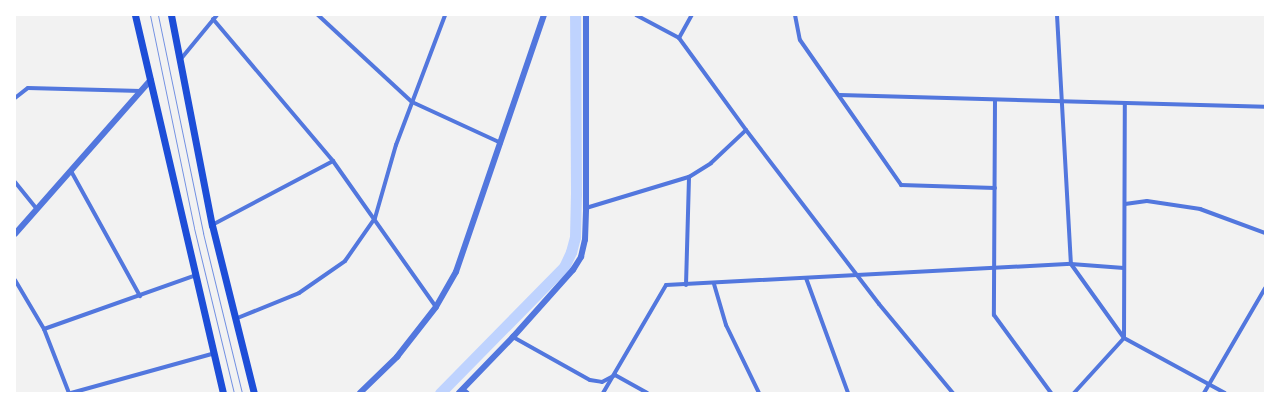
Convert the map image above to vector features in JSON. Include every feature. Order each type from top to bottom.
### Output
[{"type":"main road","points":[[135,15],[222,393]]},
{"type":"main road","points":[[171,15],[212,225],[254,393]]},
{"type":"street","points":[[179,60],[217,15]]},
{"type":"street","points":[[318,15],[412,102],[501,143]]},
{"type":"street","points":[[235,320],[299,293],[345,261],[375,218],[412,102],[445,15]]},
{"type":"street","points":[[360,393],[397,357],[436,307],[456,272],[544,15]]},
{"type":"street","points":[[468,393],[461,391],[513,337],[573,270],[581,257],[585,240],[586,208],[586,15]]},
{"type":"street","points":[[636,15],[679,38],[746,130],[879,304],[953,393]]},
{"type":"street","points":[[679,38],[692,15]]},
{"type":"street","points":[[795,15],[800,40],[840,95],[901,185],[995,188]]},
{"type":"street","points":[[1057,15],[1071,264],[1124,338],[1225,393]]},
{"type":"street","points":[[213,19],[333,161],[375,218],[436,307]]},
{"type":"street","points":[[15,234],[150,80]]},
{"type":"street","points":[[15,98],[28,88],[141,91]]},
{"type":"street","points":[[840,95],[1061,103],[1265,107]]},
{"type":"street","points":[[995,100],[994,315],[1051,393]]},
{"type":"street","points":[[1074,393],[1124,338],[1125,104]]},
{"type":"street","points":[[586,208],[689,177],[711,163],[746,130]]},
{"type":"street","points":[[212,225],[333,161]]},
{"type":"street","points":[[71,171],[140,296]]},
{"type":"street","points":[[686,285],[689,177]]},
{"type":"street","points":[[15,182],[38,209]]},
{"type":"street","points":[[1125,204],[1147,201],[1200,208],[1265,233]]},
{"type":"street","points":[[603,393],[615,375],[666,285],[714,284],[1071,264],[1124,268]]},
{"type":"street","points":[[44,329],[194,276]]},
{"type":"street","points":[[806,278],[848,393]]},
{"type":"street","points":[[15,280],[44,329],[70,393],[212,354]]},
{"type":"street","points":[[714,284],[726,326],[760,393]]},
{"type":"street","points":[[1204,393],[1265,288]]},
{"type":"street","points":[[513,337],[590,380],[602,382],[615,375]]},
{"type":"street","points":[[615,375],[646,393]]},
{"type":"waterway","points":[[440,393],[564,267],[571,252],[575,237],[576,194],[575,15]]},
{"type":"tram line","points":[[150,15],[194,228],[234,393]]},
{"type":"tram line","points":[[158,15],[203,233],[242,393]]}]
